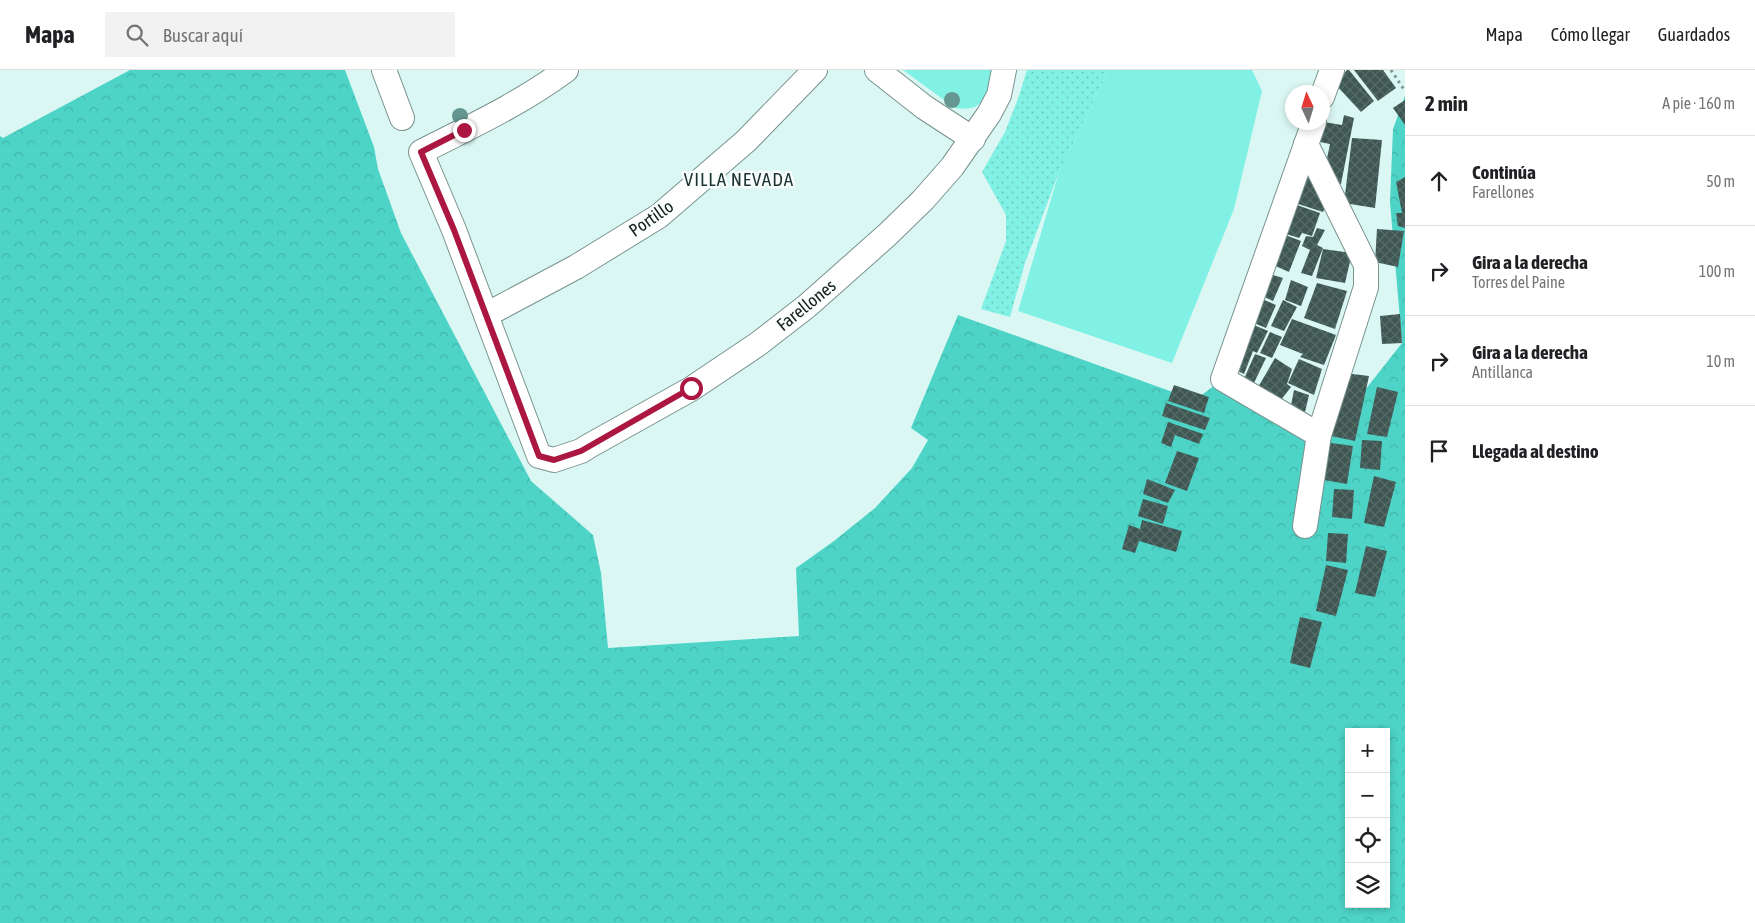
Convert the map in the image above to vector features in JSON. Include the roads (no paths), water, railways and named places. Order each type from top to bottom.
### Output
[{"type":"street","points":[[384,70],[402,118]]},
{"type":"street","points":[[486,315],[454,230],[421,152],[501,112],[566,70]]},
{"type":"street","name":"Portillo","points":[[486,315],[576,267],[659,216],[746,141],[815,70]]},
{"type":"street","points":[[877,70],[924,108],[973,139]]},
{"type":"street","name":"Farellones","points":[[486,315],[539,456],[554,460],[581,451],[691,388],[758,344],[807,306],[888,236],[952,167],[973,139],[999,96],[1004,70]]},
{"type":"street","points":[[1326,85],[1332,70]]},
{"type":"street","points":[[1310,133],[1223,379],[1319,435]]},
{"type":"street","points":[[1305,526],[1319,435],[1366,287],[1366,265],[1310,133]]},
{"type":"district","name":"VILLA NEVADA","points":[[739,179]]}]
